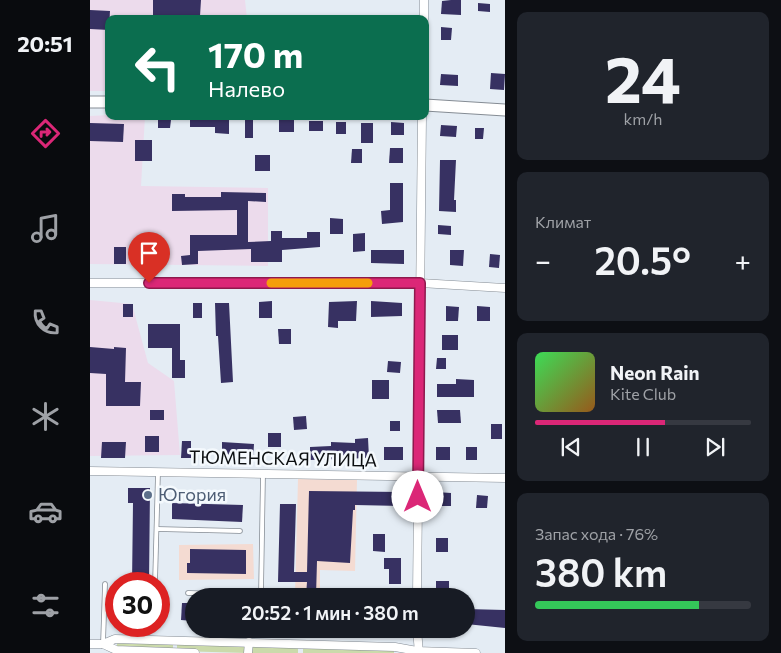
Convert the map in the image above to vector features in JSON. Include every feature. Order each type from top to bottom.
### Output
[{"type":"street","points":[[424,0],[424,15]]},
{"type":"street","points":[[90,102],[105,102]]},
{"type":"street","points":[[429,105],[505,110]]},
{"type":"street","points":[[417,588],[422,120]]},
{"type":"street","points":[[90,283],[420,283],[505,288]]},
{"type":"street","name":"ТЮМЕНСКАЯ УЛИЦА","points":[[90,471],[505,478]]},
{"type":"street","points":[[416,652],[417,638]]},
{"type":"street","points":[[90,644],[103,644],[115,639],[174,640],[395,647],[416,652],[476,653]]},
{"type":"street","points":[[174,640],[175,653]]},
{"type":"street","points":[[248,653],[249,642]]},
{"type":"street","points":[[103,644],[116,650],[195,653]]},
{"type":"street","points":[[300,644],[300,653]]},
{"type":"lane","points":[[155,572],[158,472]]},
{"type":"lane","points":[[261,588],[263,474]]},
{"type":"lane","points":[[157,529],[240,531]]},
{"type":"lane","points":[[103,644],[105,584]]},
{"type":"shaded area","points":[[90,0],[245,0],[247,15],[105,15],[105,91],[90,91]]},
{"type":"shaded area","points":[[105,115],[105,120],[145,120],[141,186],[268,188],[268,266],[90,264],[90,116]]},
{"type":"shaded area","points":[[90,300],[132,304],[148,363],[174,381],[180,455],[90,456]]},
{"type":"shaded area","points":[[298,479],[357,480],[355,571],[320,570],[320,588],[295,588]]},
{"type":"shaded area","points":[[253,544],[254,579],[179,580],[179,545]]},
{"type":"green space","points":[[117,640],[173,642],[173,650],[117,649]]},
{"type":"green space","points":[[177,643],[247,644],[247,653],[177,651]]},
{"type":"green space","points":[[251,644],[298,646],[298,653],[251,653]]},
{"type":"green space","points":[[303,646],[394,648],[394,653],[303,653]]},
{"type":"building","points":[[153,0],[201,0],[200,15],[153,15]]},
{"type":"building","points":[[461,0],[461,15],[441,14],[442,1]]},
{"type":"building","points":[[478,3],[490,4],[490,12],[478,11]]},
{"type":"building","points":[[90,10],[110,11],[110,15],[105,15],[105,30],[90,29]]},
{"type":"building","points":[[441,27],[452,28],[451,40],[441,40]]},
{"type":"building","points":[[491,73],[505,74],[504,90],[490,89]]},
{"type":"building","points":[[441,74],[458,75],[458,86],[440,85]]},
{"type":"building","points":[[158,120],[171,120],[170,128],[158,128]]},
{"type":"building","points":[[190,120],[229,120],[229,134],[215,133],[215,127],[190,127]]},
{"type":"building","points":[[245,120],[253,120],[253,138],[245,138]]},
{"type":"building","points":[[279,120],[294,120],[294,132],[279,132]]},
{"type":"building","points":[[309,121],[323,121],[323,131],[309,131]]},
{"type":"building","points":[[336,122],[346,122],[346,134],[336,134]]},
{"type":"building","points":[[391,122],[404,123],[404,135],[391,135]]},
{"type":"building","points":[[90,123],[124,124],[123,142],[90,141]]},
{"type":"building","points":[[361,123],[373,123],[373,143],[361,143]]},
{"type":"building","points":[[441,125],[457,126],[456,137],[440,136]]},
{"type":"building","points":[[475,128],[484,128],[483,139],[475,139]]},
{"type":"building","points":[[135,140],[152,140],[152,161],[135,161]]},
{"type":"building","points":[[390,148],[403,148],[403,163],[389,163]]},
{"type":"building","points":[[352,149],[362,149],[362,163],[351,163]]},
{"type":"building","points":[[255,155],[270,155],[270,171],[255,171]]},
{"type":"building","points":[[440,160],[456,160],[454,200],[456,200],[456,212],[439,211]]},
{"type":"building","points":[[390,183],[403,183],[403,222],[382,224],[381,211],[390,210]]},
{"type":"building","points":[[221,192],[266,193],[266,202],[248,201],[248,242],[271,241],[271,231],[282,231],[282,238],[307,238],[307,232],[320,232],[320,247],[282,250],[282,262],[251,262],[251,249],[198,251],[198,264],[182,265],[181,256],[190,255],[190,235],[237,235],[237,210],[172,211],[172,194],[185,194],[185,197],[221,197]]},
{"type":"building","points":[[330,218],[343,219],[343,234],[330,234]]},
{"type":"building","points":[[438,225],[451,226],[451,235],[438,234]]},
{"type":"building","points":[[365,233],[365,251],[353,252],[353,234]]},
{"type":"building","points":[[114,247],[126,247],[126,264],[114,264]]},
{"type":"building","points":[[371,250],[404,250],[404,264],[371,263]]},
{"type":"building","points":[[450,250],[464,250],[463,266],[450,265]]},
{"type":"building","points":[[140,251],[162,251],[162,264],[140,264]]},
{"type":"building","points":[[490,254],[500,255],[499,268],[489,267]]},
{"type":"building","points":[[272,301],[272,318],[259,318],[259,302]]},
{"type":"building","points":[[357,301],[356,321],[338,321],[338,328],[328,327],[329,302]]},
{"type":"building","points":[[371,301],[402,303],[402,316],[371,317]]},
{"type":"building","points":[[193,303],[202,303],[202,318],[193,318]]},
{"type":"building","points":[[215,303],[229,303],[233,382],[221,383]]},
{"type":"building","points":[[123,304],[133,304],[133,317],[123,317]]},
{"type":"building","points":[[446,306],[459,307],[458,321],[446,321]]},
{"type":"building","points":[[477,306],[490,307],[490,321],[477,321]]},
{"type":"building","points":[[148,324],[180,324],[180,360],[185,360],[185,378],[172,378],[172,348],[148,348]]},
{"type":"building","points":[[278,329],[291,329],[291,344],[279,344]]},
{"type":"building","points":[[442,335],[458,335],[458,350],[442,350]]},
{"type":"building","points":[[90,347],[126,348],[125,382],[141,382],[140,406],[106,406],[106,374],[90,373]]},
{"type":"building","points":[[437,358],[446,358],[446,369],[436,369]]},
{"type":"building","points":[[388,361],[401,362],[400,373],[387,372]]},
{"type":"building","points":[[456,379],[474,380],[474,397],[437,397],[437,384],[456,384]]},
{"type":"building","points":[[372,380],[389,380],[389,399],[372,399]]},
{"type":"building","points":[[150,410],[164,410],[164,420],[150,420]]},
{"type":"building","points":[[437,410],[460,410],[461,423],[438,423]]},
{"type":"building","points":[[306,416],[307,429],[294,430],[293,417]]},
{"type":"building","points":[[390,421],[400,421],[400,431],[390,431]]},
{"type":"building","points":[[491,424],[502,424],[502,439],[491,439]]},
{"type":"building","points":[[268,433],[281,433],[281,447],[268,447]]},
{"type":"building","points":[[145,436],[159,436],[159,452],[145,452]]},
{"type":"building","points":[[368,438],[369,458],[310,460],[310,447],[331,446],[331,442],[355,443],[355,439]]},
{"type":"building","points":[[182,441],[191,441],[191,458],[181,458]]},
{"type":"building","points":[[102,442],[126,442],[125,458],[101,458]]},
{"type":"building","points":[[222,442],[254,444],[253,459],[222,459]]},
{"type":"building","points":[[384,447],[403,447],[403,460],[384,460]]},
{"type":"building","points":[[436,447],[450,447],[450,460],[436,460]]},
{"type":"building","points":[[466,447],[477,447],[477,460],[466,460]]},
{"type":"building","points":[[128,488],[150,488],[149,572],[132,572],[133,503],[128,503]]},
{"type":"building","points":[[309,491],[402,492],[402,506],[355,505],[355,510],[353,510],[350,563],[317,561],[316,588],[307,588],[307,582],[278,582],[280,504],[296,504],[294,572],[307,572]]},
{"type":"building","points":[[436,492],[451,493],[451,506],[435,506]]},
{"type":"building","points":[[477,495],[488,496],[487,508],[476,508]]},
{"type":"building","points":[[172,503],[243,505],[242,522],[172,519]]},
{"type":"building","points":[[373,534],[385,534],[385,552],[373,551]]},
{"type":"building","points":[[436,538],[448,538],[448,552],[436,552]]},
{"type":"building","points":[[190,549],[246,550],[246,574],[187,573],[187,563],[190,563]]},
{"type":"building","points":[[384,558],[401,558],[401,584],[389,584],[389,569],[384,569]]},
{"type":"building","points":[[436,581],[449,581],[449,588],[436,588]]},
{"type":"building","points":[[182,603],[185,603],[185,620],[181,620]]},
{"type":"building","points":[[475,609],[505,610],[505,628],[475,625]]},
{"type":"slow traffic","points":[[271,283],[368,283]]},
{"type":"place","name":"Югория","points":[[148,495]]},
{"type":"route","points":[[149,283],[420,283],[418,497]]}]
